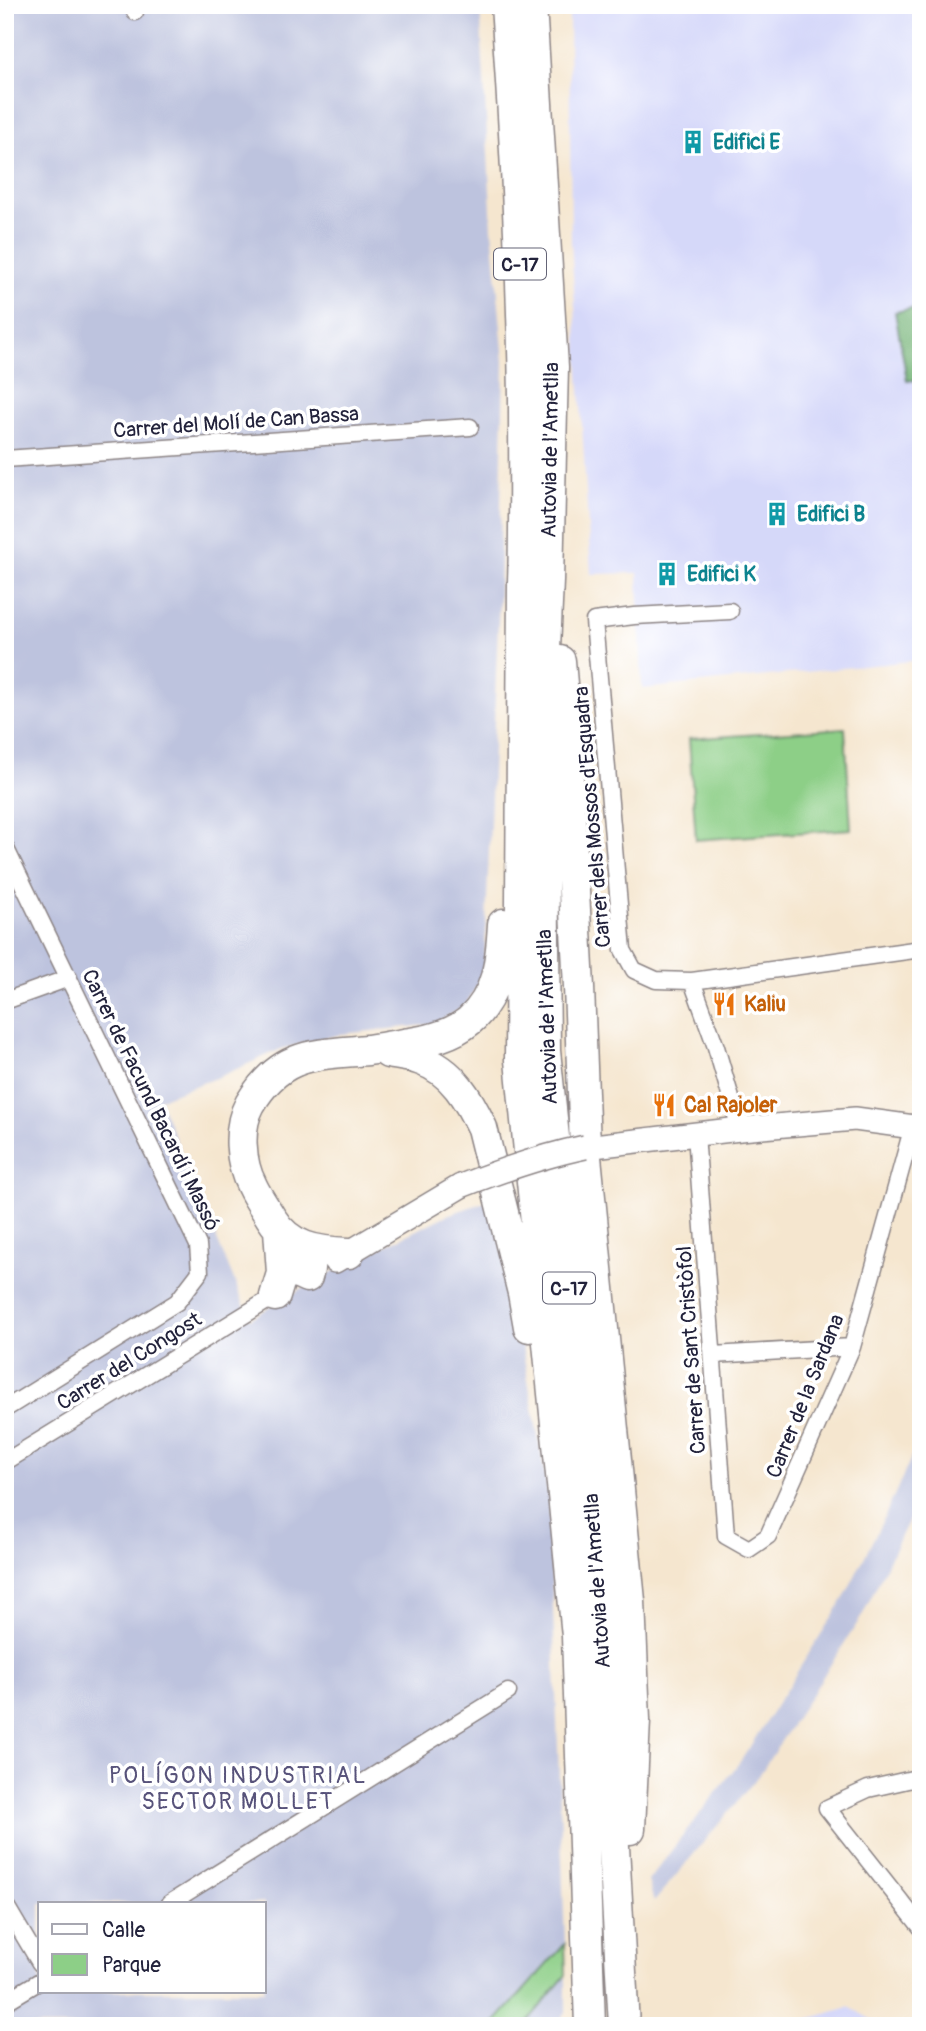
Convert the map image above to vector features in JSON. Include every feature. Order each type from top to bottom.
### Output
[{"type":"highway","name":"Autovia de l'Ametlla","points":[[506,5],[523,334],[525,523],[535,582],[542,716],[545,1051],[598,1560],[624,2026]]},
{"type":"highway","name":"Autovia de l'Ametlla","points":[[531,5],[553,367],[535,582],[520,1060],[577,1636],[590,2026]]},
{"type":"highway","points":[[550,5],[559,301],[553,367]]},
{"type":"highway","points":[[307,1277],[296,1272],[288,1245],[251,1185],[244,1164],[243,1123],[263,1084],[276,1071],[296,1061],[310,1055],[368,1050],[448,1034],[461,1027],[482,1007],[499,969],[506,858],[506,720],[513,647],[535,582]]},
{"type":"highway","points":[[535,582],[555,608],[565,718],[585,1147],[630,1601],[635,1720],[629,1858],[631,1944],[623,1994]]},
{"type":"highway","points":[[368,1050],[422,1060],[438,1068],[462,1090],[472,1106],[482,1128],[523,1293],[541,1404],[561,1468]]},
{"type":"highway","points":[[288,1245],[323,1252],[349,1253]]},
{"type":"highway","points":[[275,1296],[288,1245]]},
{"type":"street","name":"Carrer del Molí de Can Bassa","points":[[5,459],[470,427]]},
{"type":"street","name":"Carrer dels Mossos d'Esquadra","points":[[692,981],[656,980],[634,970],[623,950],[594,621],[730,611]]},
{"type":"street","name":"Carrer de Facund Bacardí i Massó","points":[[5,847],[198,1245],[200,1272],[177,1302],[5,1409]]},
{"type":"street","points":[[740,1129],[716,1047],[692,981],[921,948]]},
{"type":"street","points":[[5,1001],[69,978]]},
{"type":"street","points":[[275,1296],[461,1186],[544,1156],[585,1147],[696,1133],[855,1119],[917,1127]]},
{"type":"street","name":"Carrer de la Sardana","points":[[749,1549],[768,1536],[852,1348],[917,1127]]},
{"type":"street","name":"Carrer de Sant Cristòfol","points":[[696,1133],[726,1536],[749,1549]]},
{"type":"street","name":"Carrer del Congost","points":[[5,1462],[275,1296]]},
{"type":"street","points":[[713,1355],[852,1348]]},
{"type":"street","points":[[172,1902],[508,1692]]},
{"type":"street","points":[[921,1777],[868,1789],[827,1808],[921,1927]]},
{"type":"street","points":[[5,1905],[38,1960]]},
{"type":"street","points":[[5,2002],[38,1982]]},
{"type":"shaded area","points":[[5,5],[480,5],[492,228],[504,361],[499,598],[484,974],[465,1006],[435,1024],[342,1034],[281,1049],[221,1076],[159,1099],[250,1319],[316,1280],[447,1215],[491,1200],[515,1307],[549,1498],[565,1944],[492,2026],[5,2026]]},
{"type":"shaded area","points":[[569,5],[921,5],[921,660],[642,689],[638,573],[591,574],[571,240]]},
{"type":"shaded area","points":[[921,1436],[921,1495],[862,1616],[760,1774],[654,1902],[648,1881],[742,1759],[844,1598]]},
{"type":"shaded area","points":[[566,1975],[566,2013],[555,2026],[524,2026]]},
{"type":"shaded area","points":[[849,2007],[883,2026],[784,2026]]},
{"type":"green space","points":[[921,307],[921,381],[907,380],[895,312]]},
{"type":"green space","points":[[845,728],[851,829],[696,840],[689,739]]},
{"type":"green space","points":[[565,1944],[566,1975],[524,2026],[492,2026]]},
{"type":"place","name":"Edifici E","points":[[693,142]]},
{"type":"place","name":"Edifici B","points":[[777,514]]},
{"type":"place","name":"Edifici K","points":[[667,574]]},
{"type":"place","name":"Kaliu","points":[[724,1004]]},
{"type":"place","name":"Cal Rajoler","points":[[664,1105]]},
{"type":"district","name":"POLÍGON INDUSTRIAL SECTOR MOLLET","points":[[238,1788]]}]
